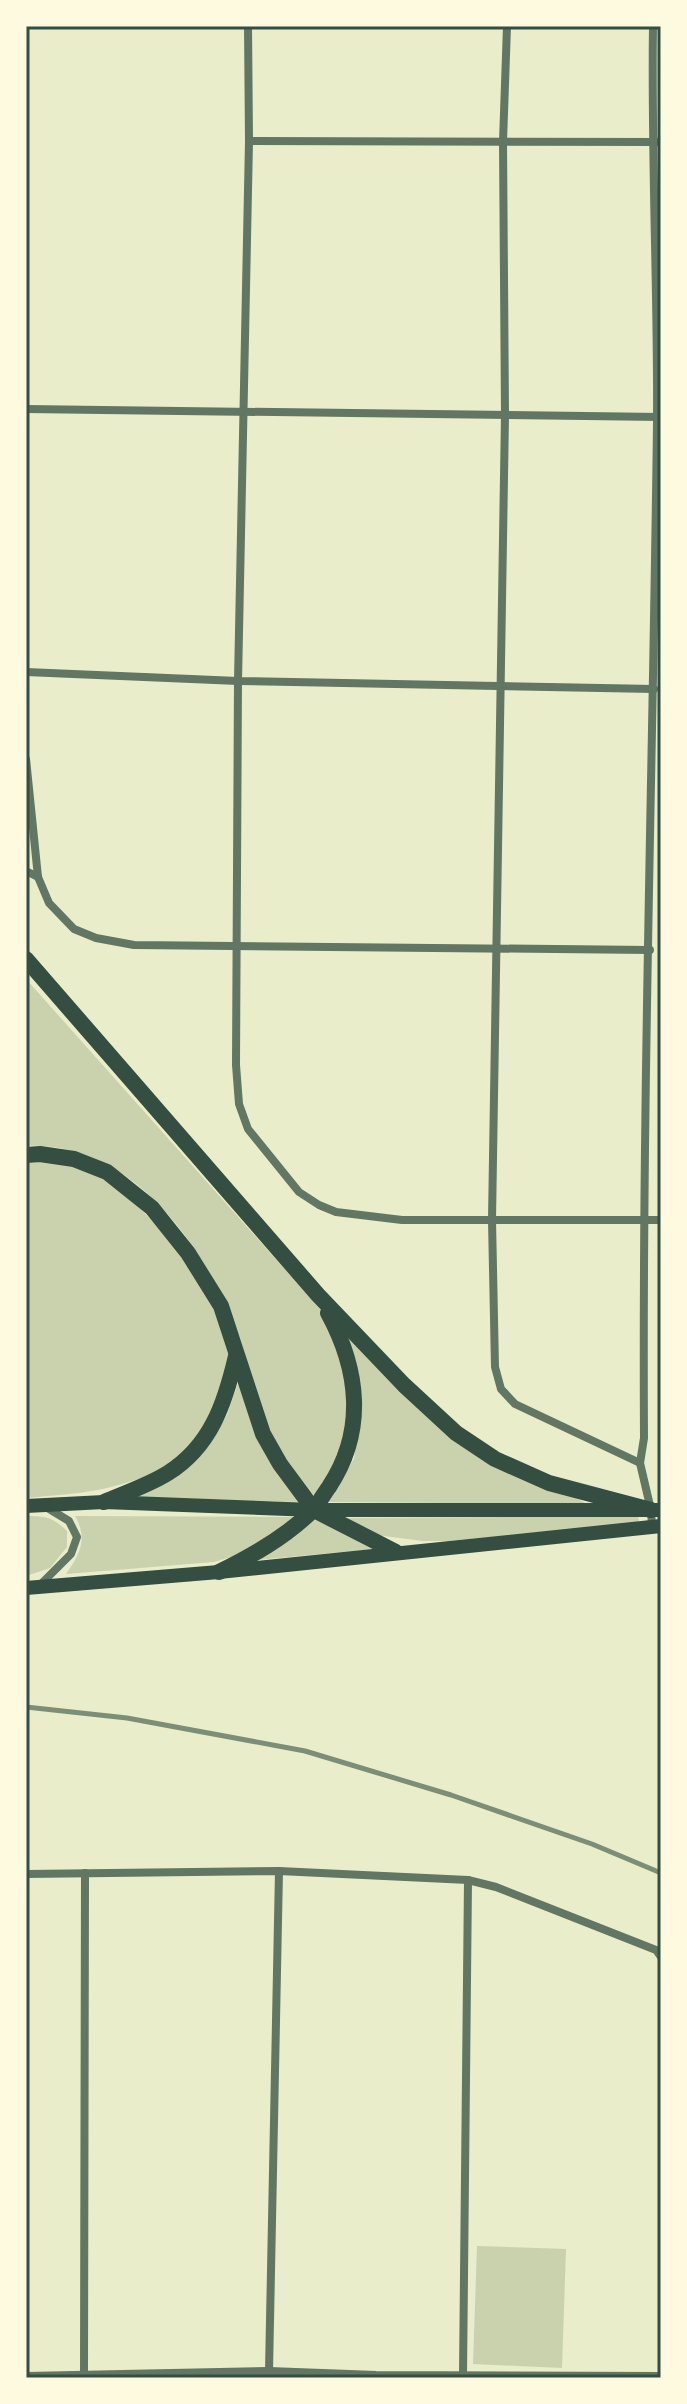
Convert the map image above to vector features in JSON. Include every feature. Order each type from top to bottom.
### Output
[{"type":"highway","points":[[26,959],[318,1295],[404,1385],[456,1433],[495,1459],[549,1483],[656,1518]]},
{"type":"highway","points":[[26,1155],[74,1159],[107,1172],[152,1208],[209,1283],[221,1306],[263,1434],[280,1464],[314,1510],[396,1552]]},
{"type":"highway","points":[[219,1572],[260,1552],[314,1510],[347,1454],[355,1420],[351,1370],[340,1334],[318,1295]]},
{"type":"highway","points":[[104,1502],[167,1474],[192,1454],[217,1418],[227,1395],[236,1355]]},
{"type":"main road","points":[[26,1506],[104,1502],[656,1518]]},
{"type":"main road","points":[[29,1590],[396,1552],[656,1518]]},
{"type":"street","points":[[248,26],[245,410],[238,681],[236,1065],[239,1104],[248,1129],[299,1192],[336,1212],[402,1220],[661,1220]]},
{"type":"street","points":[[507,26],[503,142],[505,415],[492,1220],[495,1367],[501,1389],[515,1404],[640,1463]]},
{"type":"street","points":[[653,26],[659,417],[643,1219],[644,1438],[640,1463],[656,1518]]},
{"type":"street","points":[[249,141],[656,142]]},
{"type":"street","points":[[26,409],[659,417]]},
{"type":"street","points":[[26,672],[238,681],[654,689]]},
{"type":"street","points":[[26,759],[38,877],[49,903],[74,929],[96,938],[134,945],[650,950]]},
{"type":"street","points":[[26,871],[38,877]]},
{"type":"street","points":[[29,1590],[71,1554],[77,1537],[69,1521],[44,1506]]},
{"type":"street","points":[[269,2371],[279,1871]]},
{"type":"street","points":[[26,1874],[279,1871],[468,1880],[496,1887],[656,1950],[661,1957]]},
{"type":"street","points":[[84,2373],[85,1873]]},
{"type":"street","points":[[463,2375],[468,1880]]},
{"type":"street","points":[[26,2376],[269,2371],[376,2376],[661,2376]]},
{"type":"green space","points":[[26,979],[321,1310],[342,1360],[350,1414],[344,1448],[315,1496],[288,1467],[267,1433],[240,1338],[207,1269],[186,1236],[161,1206],[132,1181],[100,1161],[65,1149],[26,1146]]},
{"type":"green space","points":[[26,1160],[75,1164],[122,1192],[171,1242],[210,1300],[222,1328],[228,1366],[219,1397],[203,1428],[173,1464],[120,1485],[26,1498]]},
{"type":"green space","points":[[344,1332],[424,1413],[587,1504],[325,1502],[354,1459],[360,1418]]},
{"type":"green space","points":[[238,1383],[254,1431],[300,1502],[131,1497],[209,1445],[227,1415]]},
{"type":"green space","points":[[26,1516],[44,1517],[57,1523],[67,1531],[67,1547],[50,1568],[26,1576]]},
{"type":"green space","points":[[75,1516],[294,1517],[248,1552],[214,1562],[66,1574],[81,1546],[81,1532]]},
{"type":"green space","points":[[638,1516],[639,1522],[450,1541],[376,1535],[347,1518]]},
{"type":"green space","points":[[314,1517],[374,1549],[257,1560]]},
{"type":"green space","points":[[477,2246],[566,2249],[562,2368],[473,2364]]},
{"type":"railway","points":[[26,1707],[127,1718],[305,1751],[451,1795],[592,1844],[661,1873]]}]
